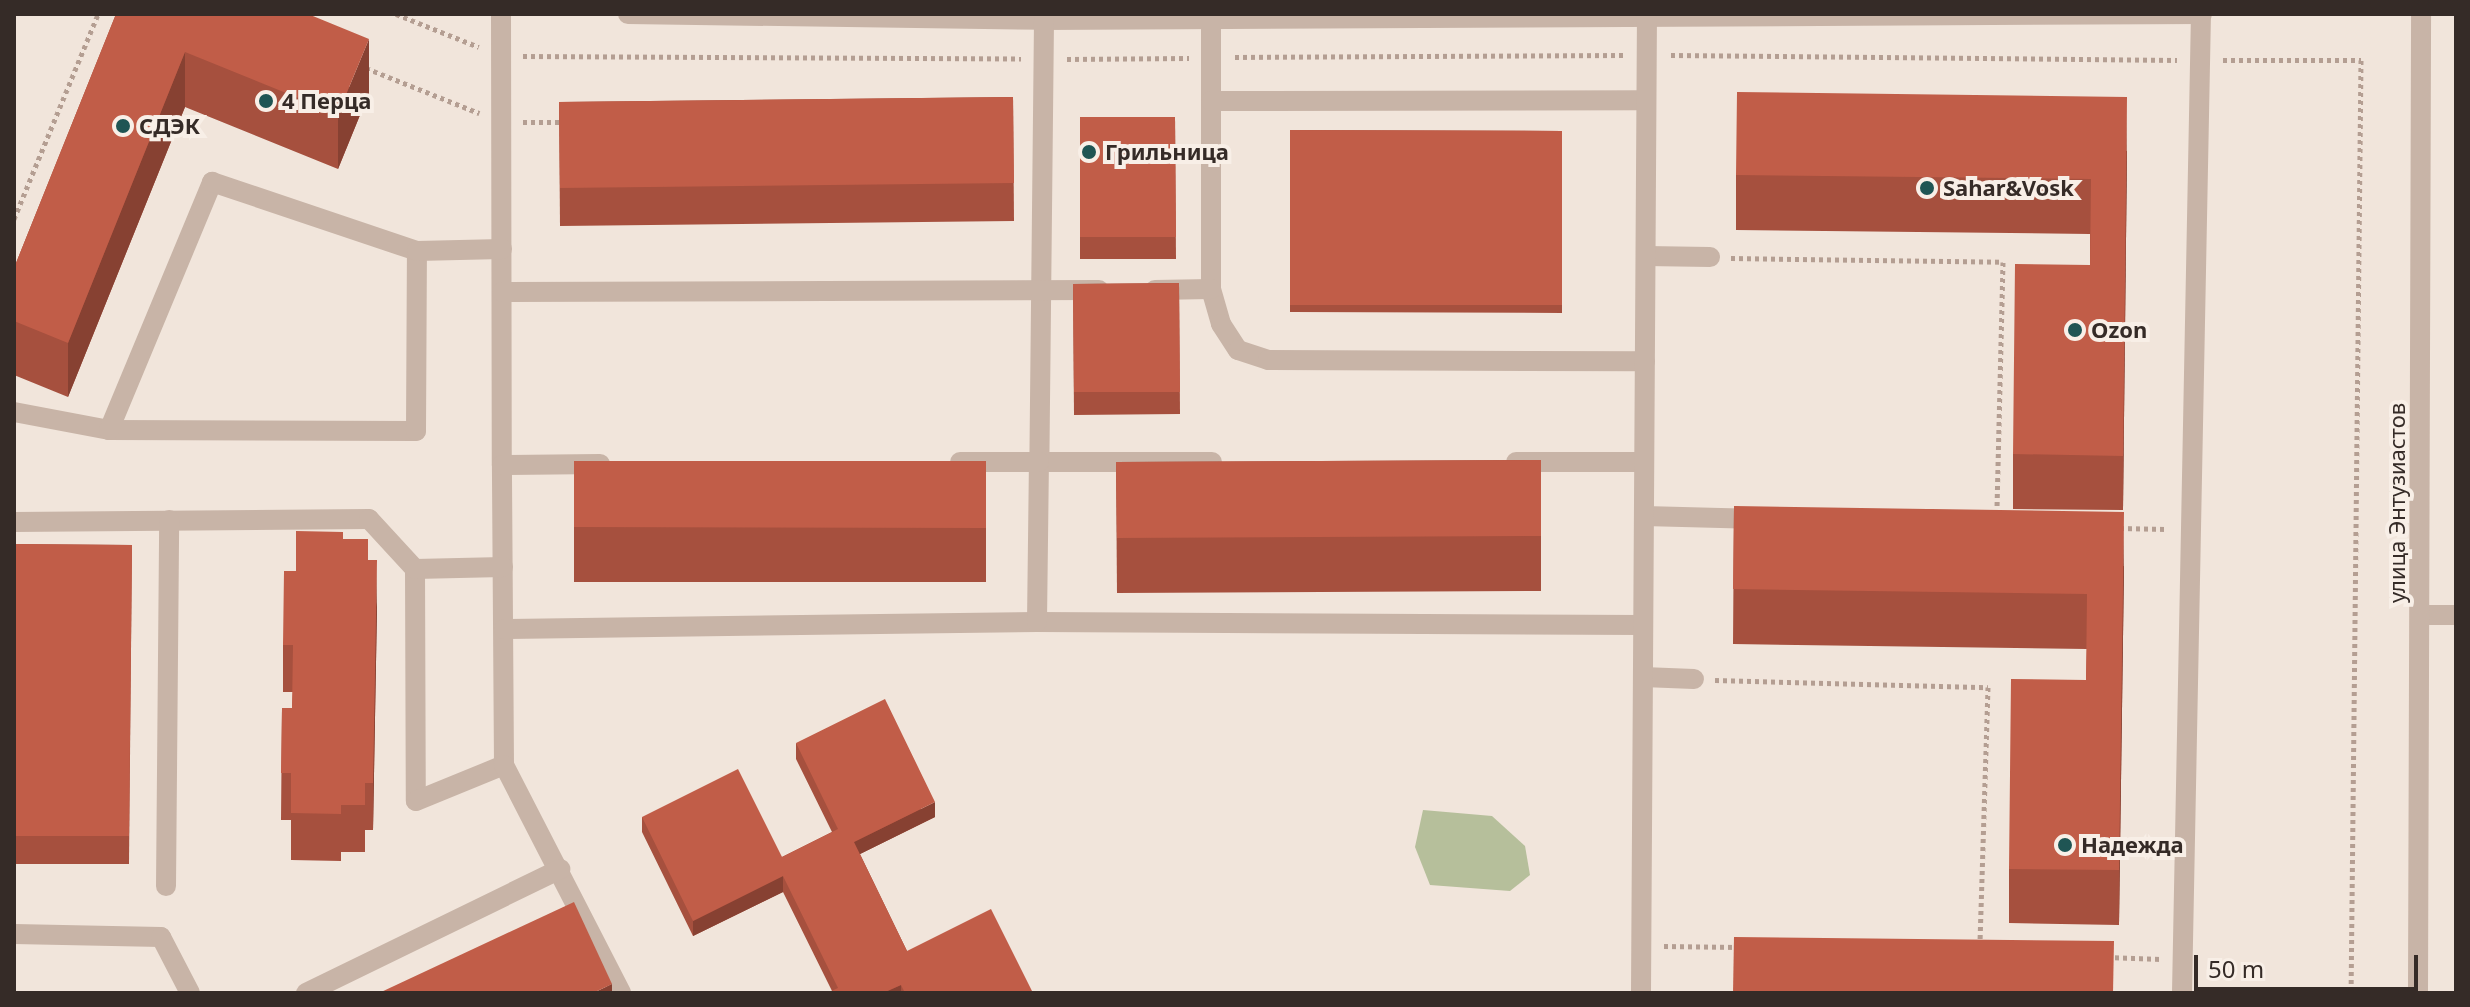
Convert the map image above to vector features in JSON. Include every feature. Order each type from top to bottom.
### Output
[{"type":"street","points":[[501,14],[504,765],[621,993]]},
{"type":"street","points":[[628,14],[1055,18],[2202,14],[2182,993]]},
{"type":"street","name":"улица Энтузиастов","points":[[2418,993],[2421,14]]},
{"type":"street","points":[[1641,993],[1647,15]]},
{"type":"street","points":[[1211,17],[1211,289],[1221,324],[1238,350],[1268,360],[1645,361]]},
{"type":"street","points":[[1037,622],[1043,59],[1055,18]]},
{"type":"street","points":[[1211,101],[1646,100]]},
{"type":"street","points":[[109,430],[212,182],[417,251],[502,249]]},
{"type":"street","points":[[14,412],[109,430],[416,431],[417,251]]},
{"type":"street","points":[[1646,256],[1710,257]]},
{"type":"street","points":[[502,292],[1211,289]]},
{"type":"street","points":[[944,462],[1230,462]]},
{"type":"street","points":[[1501,462],[1644,462]]},
{"type":"street","points":[[502,465],[628,464]]},
{"type":"street","points":[[1644,516],[1759,519]]},
{"type":"street","points":[[14,522],[369,519],[415,569],[416,801],[504,765]]},
{"type":"street","points":[[166,886],[169,520]]},
{"type":"street","points":[[415,569],[503,567]]},
{"type":"street","points":[[2420,615],[2456,615]]},
{"type":"street","points":[[504,629],[1037,622],[1643,625]]},
{"type":"street","points":[[1643,677],[1694,679]]},
{"type":"street","points":[[306,993],[560,869]]},
{"type":"street","points":[[14,934],[161,937],[190,993]]},
{"type":"path","points":[[14,219],[98,14]]},
{"type":"path","points":[[396,14],[501,56],[1043,59],[1647,54],[2361,60],[2351,993]]},
{"type":"path","points":[[359,65],[501,122],[581,122]]},
{"type":"path","points":[[1710,257],[2003,262],[1997,524]]},
{"type":"path","points":[[2116,527],[2191,530]]},
{"type":"path","points":[[1694,679],[1988,687],[1980,954]]},
{"type":"path","points":[[1641,945],[1749,948]]},
{"type":"path","points":[[2104,957],[2182,959]]},
{"type":"green space","points":[[1423,810],[1492,816],[1525,846],[1530,875],[1510,891],[1430,885],[1415,847]]},
{"type":"building","points":[[116,14],[308,14],[369,39],[338,114],[185,52],[68,343],[14,321],[14,268]]},
{"type":"building","points":[[1737,92],[2127,97],[2123,456],[2013,454],[2015,264],[2090,265],[2091,179],[1736,175]]},
{"type":"building","points":[[1013,97],[1014,183],[560,188],[559,102]]},
{"type":"building","points":[[1080,117],[1175,117],[1176,237],[1080,237]]},
{"type":"building","points":[[1290,130],[1562,131],[1562,305],[1290,305]]},
{"type":"building","points":[[1179,283],[1180,392],[1074,392],[1073,284]]},
{"type":"building","points":[[1541,460],[1541,536],[1117,538],[1116,462]]},
{"type":"building","points":[[574,461],[986,461],[986,528],[574,527]]},
{"type":"building","points":[[1734,506],[2124,512],[2119,870],[2009,869],[2011,679],[2086,680],[2087,594],[1733,589]]},
{"type":"building","points":[[296,531],[343,532],[343,539],[368,539],[368,560],[377,560],[373,783],[365,783],[365,805],[341,805],[341,814],[291,813],[291,773],[281,773],[282,708],[292,708],[293,645],[283,645],[284,571],[296,571]]},
{"type":"building","points":[[14,544],[132,545],[129,836],[14,836]]},
{"type":"building","points":[[885,699],[935,802],[854,842],[907,951],[991,909],[1033,993],[905,993],[901,985],[883,993],[827,993],[838,988],[783,876],[693,921],[642,817],[738,769],[782,857],[838,829],[796,743]]},
{"type":"building","points":[[574,902],[612,984],[593,993],[379,993]]},
{"type":"building","points":[[1734,937],[2114,941],[2113,993],[1733,993]]},
{"type":"place","name":"4 Перца","points":[[266,101]]},
{"type":"place","name":"СДЭК","points":[[123,126]]},
{"type":"place","name":"Грильница","points":[[1089,152]]},
{"type":"place","name":"Sahar&Vosk","points":[[1927,188]]},
{"type":"place","name":"Ozon","points":[[2075,330]]},
{"type":"place","name":"Надежда","points":[[2065,845]]}]
